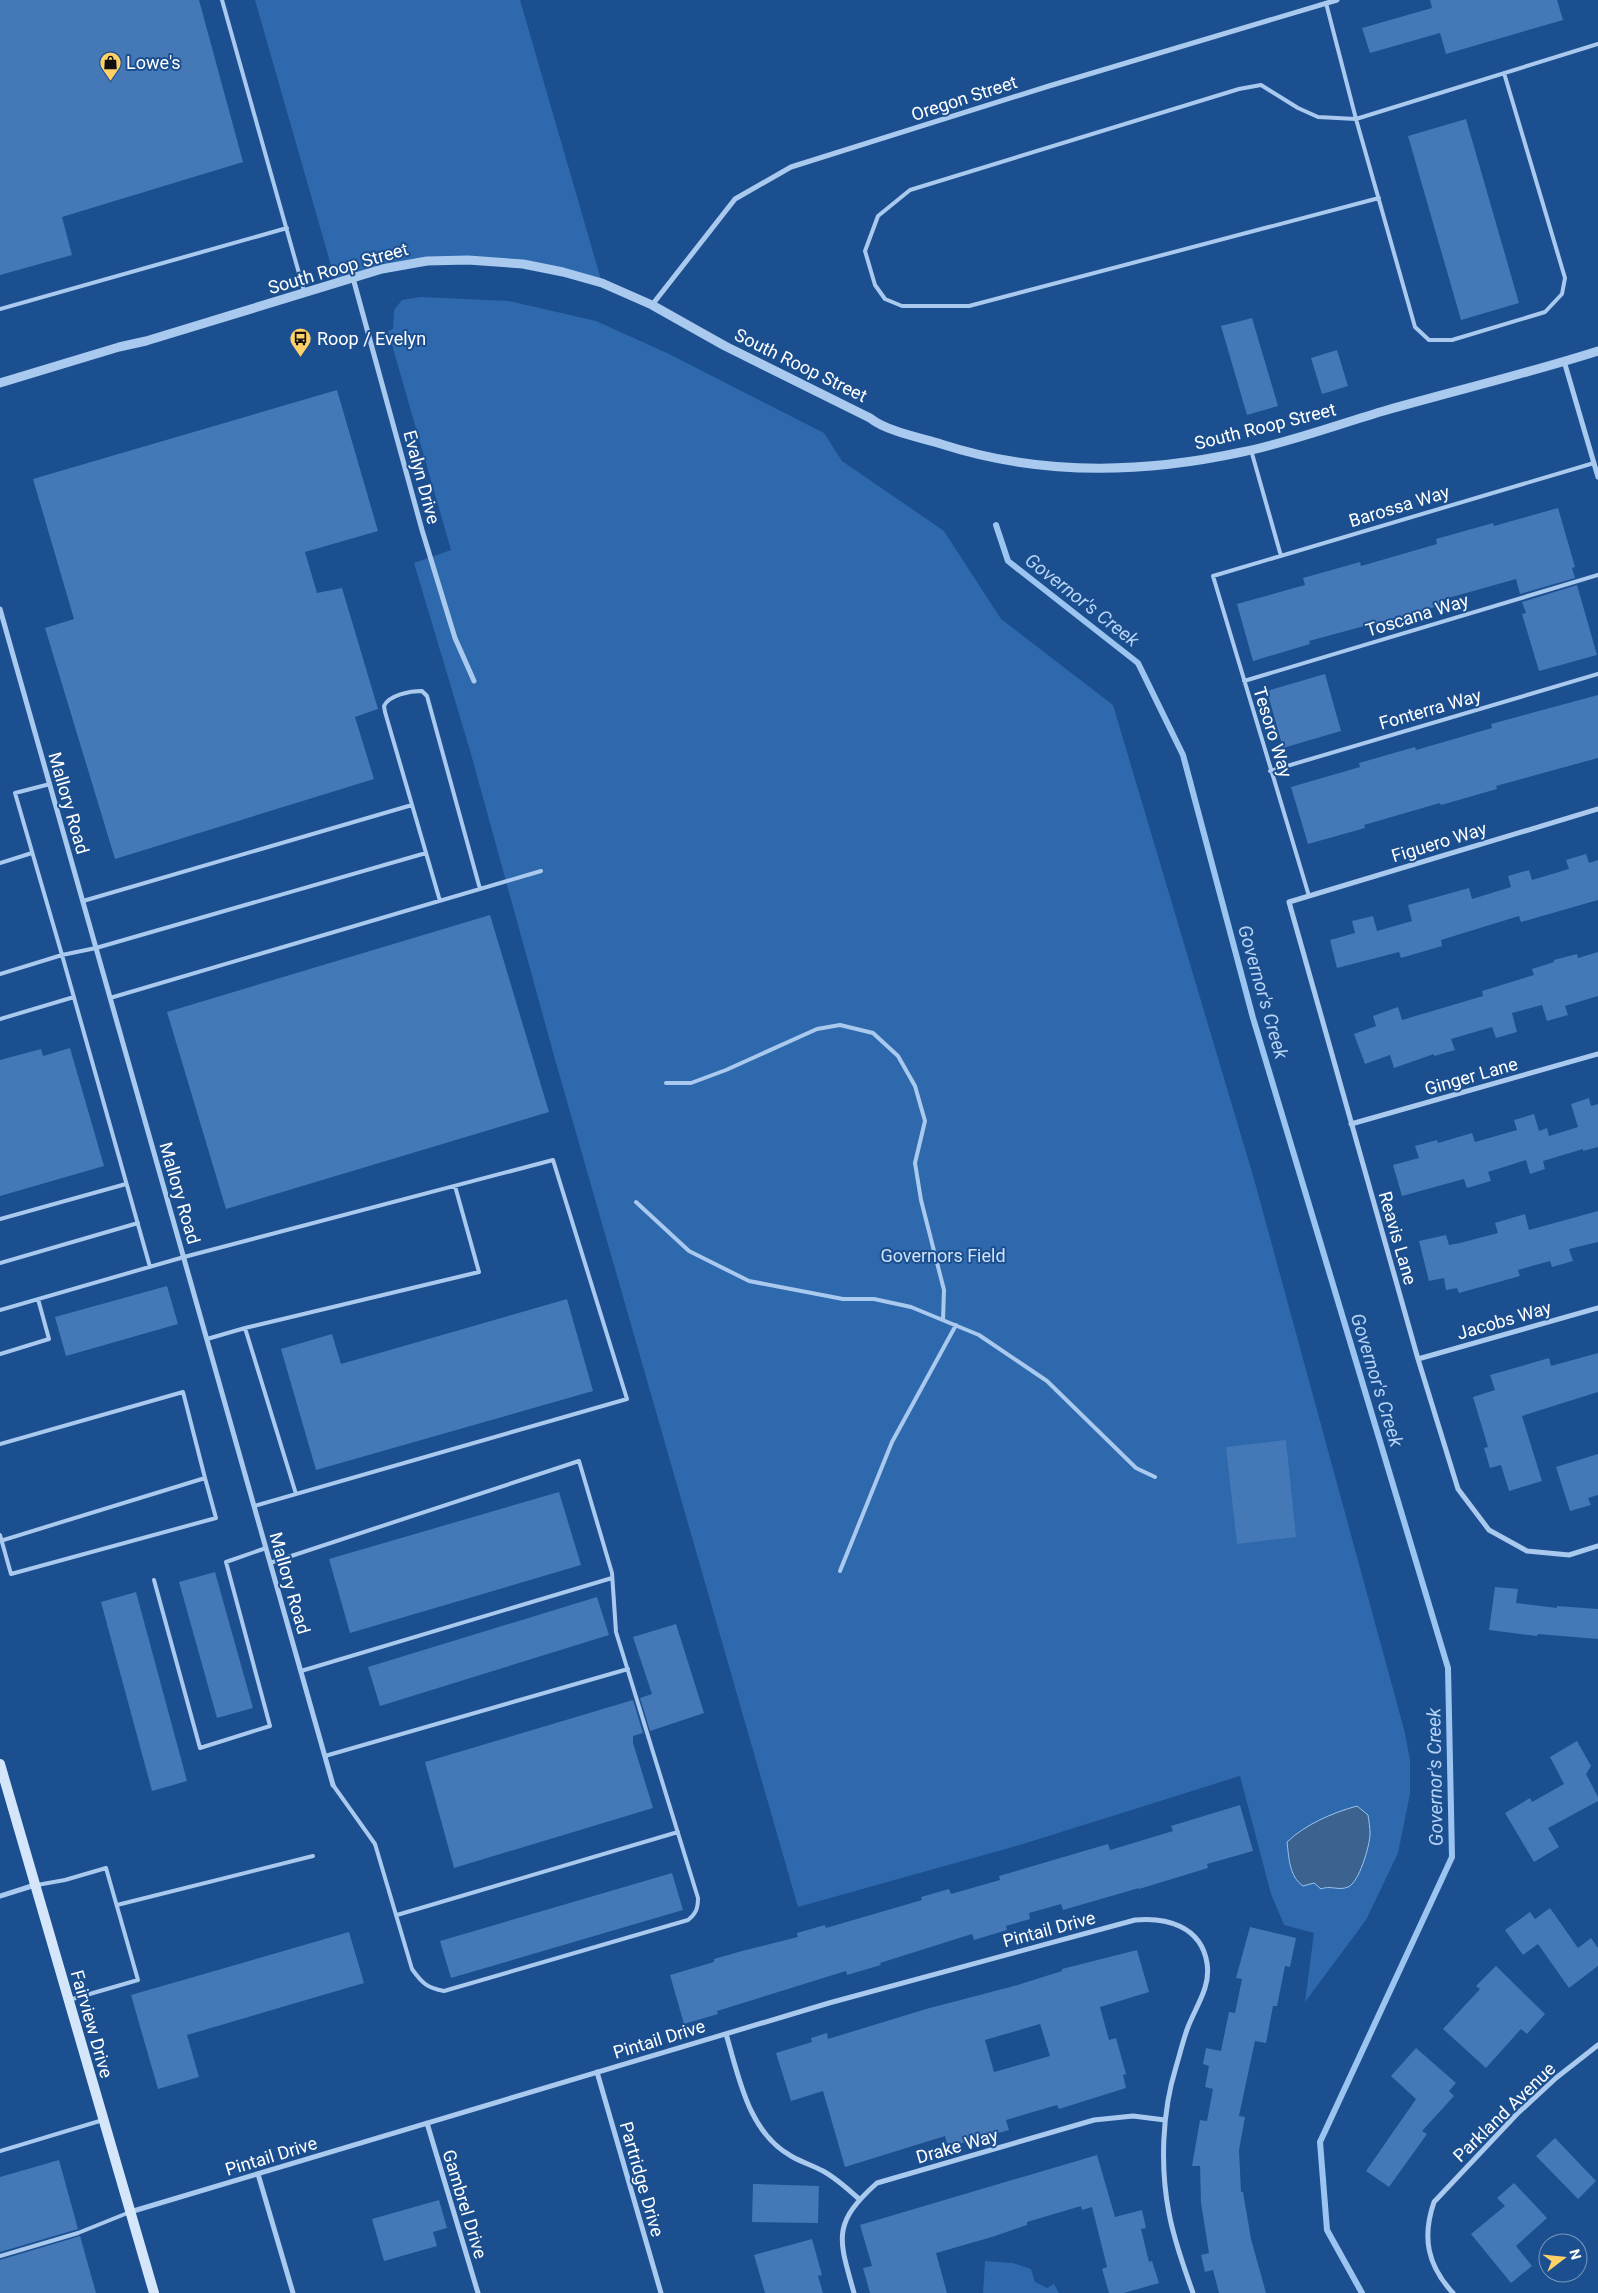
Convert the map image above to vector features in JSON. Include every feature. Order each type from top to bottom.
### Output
[{"type":"main road","name":"Fairview Drive","points":[[0,1764],[154,2293]]},
{"type":"street","name":"Oregon Street","points":[[652,305],[735,199],[791,167],[1049,86],[1325,2],[1337,0]]},
{"type":"street","name":"South Roop Street","points":[[0,383],[305,294],[353,278],[427,261],[468,260],[523,264],[563,272],[607,285],[652,305],[725,346],[875,422],[969,453],[1013,462],[1078,470],[1166,466],[1251,450],[1598,351]]},
{"type":"street","name":"Evalyn Drive","points":[[353,278],[422,530],[455,638],[474,681]]},
{"type":"street","points":[[1564,362],[1598,477]]},
{"type":"street","name":"Mallory Road","points":[[0,609],[333,1785]]},
{"type":"street","name":"Figuero Way","points":[[1289,902],[1598,809]]},
{"type":"street","name":"Reavis Lane","points":[[1289,902],[1418,1359],[1458,1489],[1489,1530],[1527,1551],[1569,1555],[1598,1546]]},
{"type":"street","name":"Ginger Lane","points":[[1352,1124],[1598,1054]]},
{"type":"street","name":"Jacobs Way","points":[[1418,1359],[1598,1308]]},
{"type":"street","points":[[0,1896],[35,1885]]},
{"type":"street","name":"Pintail Drive","points":[[130,2212],[829,2003],[1135,1920],[1155,1918],[1183,1927],[1202,1946],[1207,1962],[1209,1981],[1188,2028],[1175,2070],[1165,2120]]},
{"type":"street","points":[[726,2034],[750,2109],[761,2128],[777,2146],[790,2156],[824,2171],[859,2199]]},
{"type":"street","name":"Parkland Avenue","points":[[1452,2293],[1432,2261],[1427,2245],[1428,2221],[1434,2202],[1517,2114],[1556,2078],[1598,2046]]},
{"type":"street","name":"Partridge Drive","points":[[597,2072],[661,2293]]},
{"type":"street","name":"Drake Way","points":[[854,2293],[841,2238],[848,2215],[859,2199],[877,2183],[1094,2120],[1133,2116],[1165,2120]]},
{"type":"street","points":[[1165,2120],[1168,2213],[1176,2244],[1193,2293]]},
{"type":"street","name":"Gambrel Drive","points":[[427,2123],[478,2293]]},
{"type":"street","points":[[258,2174],[293,2293]]},
{"type":"lane","points":[[222,0],[305,294]]},
{"type":"lane","points":[[1325,2],[1415,327],[1429,340],[1452,340],[1544,312],[1562,294],[1565,278],[1504,73]]},
{"type":"lane","points":[[1379,198],[969,306],[902,306],[885,299],[875,285],[865,251],[878,216],[910,190],[1239,89],[1261,85],[1298,108],[1318,117],[1356,119],[1598,44]]},
{"type":"lane","points":[[0,309],[287,228]]},
{"type":"lane","points":[[1251,450],[1281,556]]},
{"type":"lane","name":"Barossa Way","points":[[1213,576],[1594,462]]},
{"type":"lane","name":"Toscana Way","points":[[1244,681],[1598,575]]},
{"type":"lane","name":"Tesoro Way","points":[[1213,576],[1309,896]]},
{"type":"lane","name":"Fonterra Way","points":[[1270,771],[1598,674]]},
{"type":"lane","points":[[440,901],[384,706],[390,698],[422,690],[429,702],[480,889]]},
{"type":"lane","points":[[50,784],[15,793],[150,1267]]},
{"type":"lane","points":[[83,901],[412,805]]},
{"type":"lane","points":[[0,863],[32,852]]},
{"type":"lane","points":[[0,974],[426,853]]},
{"type":"lane","points":[[110,998],[541,871]]},
{"type":"lane","points":[[0,1019],[74,997]]},
{"type":"lane","points":[[666,1083],[696,1082],[817,1029],[840,1025],[873,1033],[898,1056],[915,1086],[925,1121],[914,1162],[921,1200],[944,1290],[944,1320]]},
{"type":"lane","points":[[0,1310],[184,1257],[553,1160],[627,1399],[254,1506]]},
{"type":"lane","points":[[0,1219],[126,1184]]},
{"type":"lane","points":[[207,1339],[245,1328],[479,1272],[455,1186]]},
{"type":"lane","points":[[636,1202],[689,1251],[749,1281],[843,1299],[874,1299],[911,1308],[979,1335],[1047,1381],[1136,1468],[1155,1477]]},
{"type":"lane","points":[[0,1262],[138,1223]]},
{"type":"lane","points":[[0,1354],[49,1339],[38,1299]]},
{"type":"lane","points":[[840,1571],[892,1442],[956,1325]]},
{"type":"lane","points":[[245,1328],[296,1494]]},
{"type":"lane","points":[[0,1444],[183,1392],[216,1518],[11,1574],[0,1539],[205,1478]]},
{"type":"lane","points":[[270,1563],[579,1461],[612,1578],[616,1632],[698,1898],[694,1915],[688,1920],[444,1990],[430,1988],[422,1983],[412,1969],[375,1844],[333,1785]]},
{"type":"lane","points":[[154,1580],[200,1748],[270,1726],[226,1562],[266,1548]]},
{"type":"lane","points":[[301,1671],[612,1578]]},
{"type":"lane","points":[[325,1756],[628,1669]]},
{"type":"lane","points":[[397,1916],[678,1832]]},
{"type":"lane","points":[[116,1905],[313,1856]]},
{"type":"lane","points":[[35,1885],[65,1880],[106,1868],[138,1980],[68,2000]]},
{"type":"lane","points":[[0,2151],[103,2120]]},
{"type":"lane","points":[[0,2256],[78,2233],[130,2212]]},
{"type":"green space","points":[[255,0],[520,0],[602,283],[523,264],[427,261],[336,283]]},
{"type":"green space","name":"Governors Field","points":[[420,297],[509,301],[596,321],[667,353],[824,433],[842,461],[944,531],[1001,619],[1113,705],[1254,1179],[1405,1733],[1410,1760],[1410,1794],[1398,1853],[1366,1920],[1305,2002],[1314,1933],[1284,1925],[1271,1894],[1240,1776],[1023,1844],[798,1907],[556,1063],[471,754],[414,563],[451,550],[388,331],[393,329],[394,310],[402,300]]},
{"type":"green space","points":[[985,2261],[1013,2263],[1031,2269],[1035,2282],[1047,2288],[1054,2284],[1059,2293],[983,2293]]},
{"type":"shaded area","points":[[1357,1806],[1368,1815],[1370,1834],[1366,1855],[1356,1879],[1345,1888],[1321,1889],[1314,1883],[1303,1886],[1292,1872],[1287,1842],[1302,1830],[1320,1820]]},
{"type":"building","name":"Lowe's","points":[[0,0],[199,0],[243,162],[62,217],[72,255],[0,275]]},
{"type":"building","points":[[1430,0],[1557,0],[1563,20],[1446,54],[1440,33],[1370,53],[1362,28],[1432,8]]},
{"type":"building","points":[[1466,119],[1519,303],[1461,320],[1408,136]]},
{"type":"building","points":[[1252,318],[1278,406],[1247,415],[1221,326]]},
{"type":"building","points":[[1337,350],[1348,386],[1322,394],[1311,358]]},
{"type":"building","points":[[337,390],[378,531],[305,552],[317,593],[342,588],[378,709],[355,717],[374,779],[115,859],[45,628],[74,619],[33,479]]},
{"type":"building","points":[[1558,508],[1575,567],[1572,568],[1575,578],[1520,594],[1516,579],[1441,600],[1442,605],[1309,641],[1310,644],[1253,661],[1237,604],[1305,585],[1303,578],[1360,562],[1361,566],[1437,544],[1436,539],[1493,523],[1494,526]]},
{"type":"building","points":[[1577,585],[1597,655],[1539,671],[1522,614],[1526,613],[1522,602]]},
{"type":"building","points":[[1325,674],[1341,731],[1283,748],[1267,691]]},
{"type":"building","points":[[1598,695],[1598,758],[1496,786],[1497,789],[1364,825],[1365,828],[1308,844],[1291,787],[1360,767],[1359,763],[1415,747],[1416,750],[1492,728],[1491,724]]},
{"type":"building","points":[[1586,854],[1589,863],[1598,860],[1598,900],[1521,922],[1519,916],[1441,940],[1442,946],[1401,958],[1399,952],[1337,968],[1330,940],[1355,933],[1352,921],[1373,916],[1377,931],[1412,921],[1408,905],[1469,888],[1472,899],[1511,887],[1508,876],[1529,870],[1532,880],[1569,869],[1566,860]]},
{"type":"building","points":[[490,915],[549,1112],[226,1209],[167,1012]]},
{"type":"building","points":[[1598,952],[1598,996],[1565,1006],[1568,1015],[1547,1021],[1542,1005],[1512,1013],[1517,1032],[1496,1038],[1492,1027],[1451,1039],[1455,1050],[1434,1056],[1434,1054],[1394,1068],[1390,1055],[1365,1064],[1354,1034],[1376,1026],[1373,1016],[1398,1007],[1402,1020],[1483,996],[1482,991],[1534,975],[1532,969],[1554,962],[1554,960],[1577,954],[1578,958]]},
{"type":"building","points":[[70,1048],[104,1166],[0,1196],[0,1060],[41,1049],[43,1056]]},
{"type":"building","points":[[1589,1098],[1591,1106],[1598,1104],[1598,1147],[1583,1151],[1583,1149],[1543,1161],[1545,1169],[1530,1174],[1526,1160],[1488,1172],[1491,1181],[1467,1188],[1464,1179],[1402,1196],[1393,1165],[1419,1158],[1415,1146],[1437,1140],[1438,1143],[1472,1133],[1475,1142],[1517,1130],[1514,1120],[1534,1114],[1539,1131],[1547,1128],[1549,1136],[1578,1127],[1571,1104]]},
{"type":"building","points":[[1598,1211],[1598,1242],[1569,1249],[1573,1261],[1552,1267],[1550,1261],[1518,1270],[1520,1276],[1459,1293],[1457,1288],[1446,1290],[1444,1278],[1429,1281],[1419,1241],[1446,1235],[1449,1245],[1460,1243],[1498,1233],[1495,1223],[1525,1214],[1529,1230]]},
{"type":"building","points":[[167,1286],[178,1324],[66,1356],[55,1317]]},
{"type":"building","points":[[567,1299],[593,1391],[316,1470],[281,1349],[332,1334],[341,1364]]},
{"type":"building","points":[[1598,1353],[1598,1392],[1522,1416],[1542,1481],[1509,1491],[1501,1465],[1490,1468],[1484,1448],[1488,1447],[1473,1397],[1495,1390],[1490,1375],[1549,1358],[1551,1366]]},
{"type":"building","points":[[1286,1440],[1296,1537],[1237,1544],[1226,1447]]},
{"type":"building","points":[[1598,1454],[1598,1495],[1588,1498],[1591,1505],[1570,1511],[1556,1467]]},
{"type":"building","points":[[559,1492],[581,1565],[350,1633],[329,1559]]},
{"type":"building","points":[[215,1572],[253,1708],[217,1718],[179,1582]]},
{"type":"building","points":[[1495,1587],[1518,1589],[1516,1603],[1557,1608],[1557,1606],[1598,1609],[1598,1639],[1538,1634],[1537,1636],[1489,1630]]},
{"type":"building","points":[[136,1592],[187,1781],[152,1791],[101,1602]]},
{"type":"building","points":[[597,1597],[609,1635],[380,1706],[368,1667]]},
{"type":"building","points":[[676,1624],[704,1713],[650,1731],[640,1698],[652,1694],[633,1637]]},
{"type":"building","points":[[633,1700],[643,1733],[633,1736],[633,1743],[653,1808],[454,1868],[425,1762]]},
{"type":"building","points":[[1577,1741],[1591,1766],[1586,1774],[1598,1797],[1598,1801],[1548,1828],[1559,1847],[1534,1862],[1505,1813],[1530,1798],[1532,1802],[1564,1784],[1550,1757]]},
{"type":"building","points":[[1240,1805],[1253,1851],[1207,1864],[1208,1868],[1139,1889],[1063,1910],[1061,1904],[1029,1913],[1030,1919],[1006,1926],[1007,1930],[974,1940],[972,1934],[880,1963],[881,1965],[847,1975],[846,1971],[717,2011],[718,2014],[684,2024],[670,1975],[714,1962],[714,1959],[798,1937],[797,1933],[825,1925],[826,1928],[922,1900],[921,1897],[949,1889],[951,1894],[1000,1880],[999,1876],[1108,1844],[1110,1850],[1173,1831],[1171,1826]]},
{"type":"building","points":[[672,1873],[683,1910],[451,1978],[440,1941]]},
{"type":"building","points":[[1550,1908],[1578,1948],[1591,1938],[1598,1948],[1598,1966],[1569,1988],[1538,1944],[1523,1955],[1505,1930],[1530,1912],[1535,1919]]},
{"type":"building","points":[[1250,1927],[1296,1938],[1290,1967],[1285,1966],[1277,2006],[1273,2006],[1266,2043],[1255,2041],[1239,2116],[1245,2117],[1239,2150],[1241,2192],[1243,2192],[1251,2239],[1266,2293],[1219,2293],[1213,2270],[1205,2272],[1201,2255],[1209,2253],[1201,2203],[1200,2166],[1192,2166],[1200,2120],[1207,2121],[1213,2089],[1205,2087],[1209,2066],[1203,2064],[1206,2048],[1221,2051],[1229,2012],[1235,2013],[1242,1979],[1236,1978]]},
{"type":"building","points":[[349,1932],[364,1983],[187,2035],[199,2077],[158,2089],[131,1995]]},
{"type":"building","points":[[1137,1950],[1149,1992],[1100,2007],[1109,2040],[1116,2038],[1126,2074],[1123,2075],[1126,2088],[1059,2109],[1057,2105],[1006,2120],[1009,2130],[948,2147],[945,2136],[845,2167],[823,2091],[791,2101],[776,2053],[812,2042],[811,2038],[827,2033],[828,2039],[926,2009],[1014,1986],[1062,1971],[1062,1969]],"holes":[[[1040,2024],[1050,2056],[994,2072],[985,2040]]]},
{"type":"building","points":[[1496,1966],[1545,2014],[1527,2034],[1521,2029],[1486,2068],[1443,2029],[1480,1989],[1476,1986]]},
{"type":"building","points":[[1416,2048],[1456,2083],[1449,2091],[1454,2096],[1422,2131],[1427,2134],[1389,2187],[1366,2171],[1416,2099],[1391,2076]]},
{"type":"building","points":[[1555,2138],[1596,2181],[1578,2199],[1536,2156]]},
{"type":"building","points":[[1097,2155],[1115,2217],[1142,2210],[1146,2228],[1141,2229],[1149,2262],[1152,2261],[1159,2283],[1124,2293],[1109,2293],[1102,2269],[1107,2267],[1092,2207],[1082,2210],[1081,2206],[1027,2222],[1027,2225],[992,2237],[936,2253],[947,2293],[870,2293],[863,2268],[872,2266],[860,2225]]},
{"type":"building","points":[[59,2160],[78,2229],[0,2252],[0,2177]]},
{"type":"building","points":[[1514,2183],[1547,2218],[1516,2246],[1532,2266],[1511,2283],[1471,2234],[1505,2206],[1497,2198]]},
{"type":"building","points":[[753,2184],[819,2186],[818,2223],[752,2222]]},
{"type":"building","points":[[439,2200],[447,2228],[433,2232],[437,2246],[384,2261],[372,2219]]},
{"type":"building","points":[[80,2236],[96,2293],[0,2293],[0,2260]]},
{"type":"building","points":[[812,2239],[822,2275],[818,2276],[823,2293],[765,2293],[754,2255]]},
{"type":"waterway","name":"Governor's Creek","points":[[996,525],[1008,561],[1138,663],[1183,755],[1253,1018],[1448,1668],[1452,1857],[1320,2142],[1327,2230],[1362,2293]]},
{"type":"place","name":"Lowe's","points":[[110,81]]},
{"type":"place","name":"Roop / Evelyn","points":[[301,357]]}]
